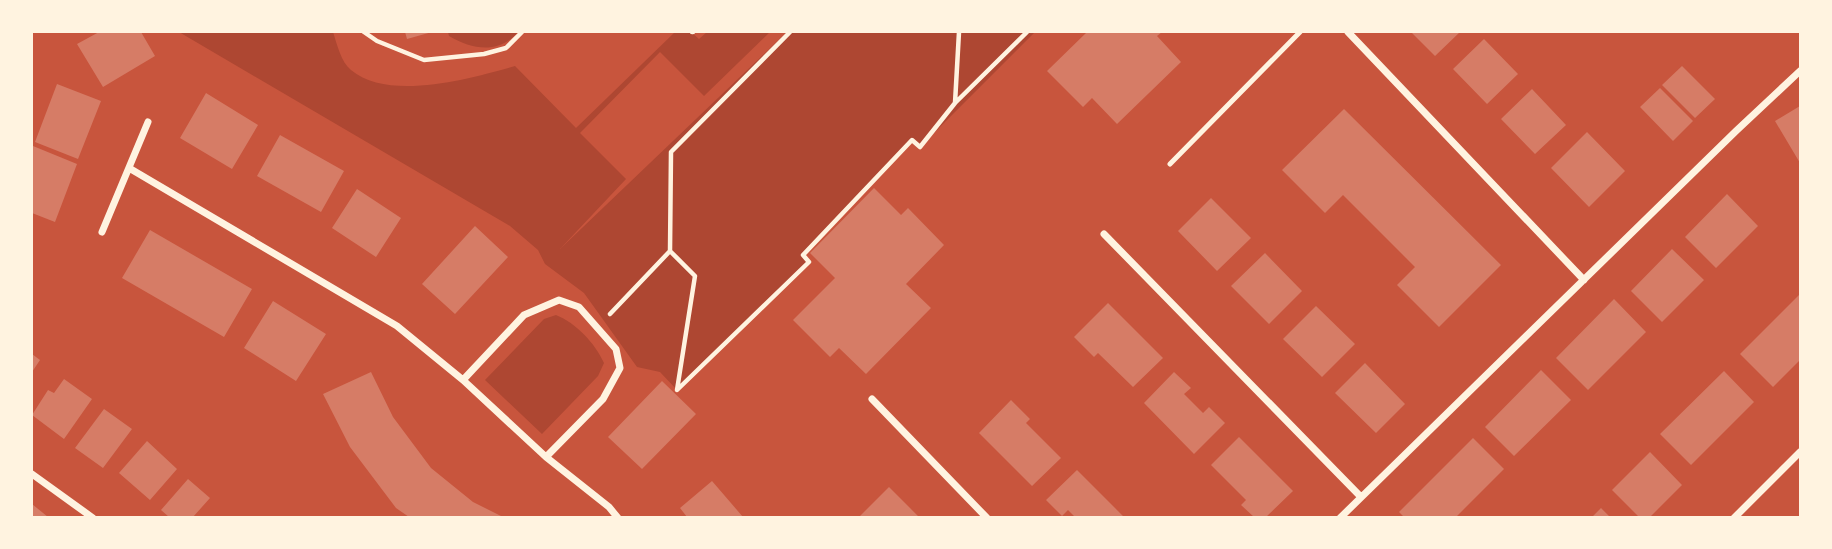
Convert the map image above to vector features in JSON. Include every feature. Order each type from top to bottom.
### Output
[{"type":"street","points":[[1348,32],[1584,280]]},
{"type":"street","points":[[1340,517],[1801,71]]},
{"type":"street","points":[[102,232],[148,122]]},
{"type":"street","points":[[129,168],[397,326],[463,380],[546,457],[618,517]]},
{"type":"street","points":[[1104,234],[1362,497]]},
{"type":"street","points":[[463,380],[524,315],[559,300],[579,307],[616,349],[620,368],[603,398],[546,457]]},
{"type":"street","points":[[872,399],[987,517]]},
{"type":"street","points":[[1734,517],[1801,452]]},
{"type":"street","points":[[32,474],[93,517]]},
{"type":"lane","points":[[1170,163],[1300,32]]},
{"type":"path","points":[[364,32],[377,41],[424,60],[484,54],[506,48],[523,32]]},
{"type":"path","points":[[598,328],[670,251],[671,152],[790,32]]},
{"type":"path","points":[[955,103],[959,32]]},
{"type":"path","points":[[670,251],[695,276],[677,390],[809,262],[803,255],[912,140],[920,147],[955,103],[1027,32]]},
{"type":"shaded area","points":[[179,32],[333,32],[342,58],[351,70],[367,80],[387,85],[408,86],[454,81],[515,66],[576,128],[675,32],[691,32],[699,39],[707,32],[770,32],[704,96],[660,52],[580,133],[626,179],[560,249],[787,32],[1035,32],[920,147],[913,140],[803,255],[809,262],[677,390],[660,372],[637,367],[584,293],[545,264],[538,250],[510,226]]},
{"type":"shaded area","points":[[448,32],[518,32],[503,44],[485,48],[458,41],[449,36]]},
{"type":"shaded area","points":[[556,315],[584,334],[604,363],[598,376],[542,434],[485,380],[544,319]]},
{"type":"building","points":[[99,32],[141,32],[155,56],[103,87],[77,44]]},
{"type":"building","points":[[405,32],[432,32],[407,39]]},
{"type":"building","points":[[1087,32],[1162,32],[1157,36],[1181,62],[1117,124],[1092,98],[1083,107],[1047,71]]},
{"type":"building","points":[[1411,32],[1460,32],[1435,56]]},
{"type":"building","points":[[1484,39],[1518,74],[1487,104],[1453,69]]},
{"type":"building","points":[[1682,66],[1715,99],[1695,118],[1662,85]]},
{"type":"building","points":[[57,84],[101,101],[78,159],[35,142]]},
{"type":"building","points":[[1660,88],[1693,121],[1673,141],[1640,107]]},
{"type":"building","points":[[1532,89],[1566,125],[1535,154],[1501,119]]},
{"type":"building","points":[[206,93],[258,125],[232,169],[180,138]]},
{"type":"building","points":[[1800,106],[1800,163],[1775,121]]},
{"type":"building","points":[[1344,109],[1501,265],[1439,327],[1397,285],[1415,267],[1343,195],[1325,213],[1282,170]]},
{"type":"building","points":[[1587,132],[1625,171],[1589,207],[1551,168]]},
{"type":"building","points":[[280,135],[344,171],[321,212],[257,176]]},
{"type":"building","points":[[33,146],[77,164],[55,222],[32,213]]},
{"type":"building","points":[[874,188],[901,215],[908,208],[944,245],[906,284],[931,308],[866,374],[839,348],[830,357],[793,320],[835,278],[810,253]]},
{"type":"building","points":[[357,189],[401,218],[376,257],[332,228]]},
{"type":"building","points":[[1727,194],[1758,226],[1716,268],[1685,237]]},
{"type":"building","points":[[1211,198],[1251,238],[1217,271],[1178,231]]},
{"type":"building","points":[[475,226],[508,257],[455,314],[422,284]]},
{"type":"building","points":[[150,230],[252,289],[224,337],[122,278]]},
{"type":"building","points":[[1672,249],[1704,280],[1662,322],[1631,291]]},
{"type":"building","points":[[1265,253],[1302,291],[1269,324],[1231,286]]},
{"type":"building","points":[[1800,294],[1800,360],[1773,387],[1740,354]]},
{"type":"building","points":[[1614,299],[1646,332],[1588,390],[1556,358]]},
{"type":"building","points":[[273,301],[326,334],[296,381],[244,348]]},
{"type":"building","points":[[1108,303],[1163,358],[1133,387],[1098,353],[1094,357],[1074,337]]},
{"type":"building","points":[[1316,306],[1355,344],[1322,377],[1283,339]]},
{"type":"building","points":[[32,354],[40,360],[32,372]]},
{"type":"building","points":[[1365,363],[1405,404],[1376,433],[1335,393]]},
{"type":"building","points":[[1541,370],[1571,400],[1514,456],[1485,427]]},
{"type":"building","points":[[1724,371],[1754,402],[1691,465],[1660,434]]},
{"type":"building","points":[[371,372],[393,417],[431,468],[473,502],[503,517],[409,517],[396,508],[350,447],[323,394]]},
{"type":"building","points":[[1174,372],[1191,388],[1184,394],[1203,413],[1209,407],[1225,423],[1194,454],[1144,403]]},
{"type":"building","points":[[64,379],[92,399],[64,439],[32,415],[48,390],[54,393]]},
{"type":"building","points":[[662,381],[696,414],[642,469],[608,437]]},
{"type":"building","points":[[1011,400],[1030,419],[1026,423],[1061,458],[1032,486],[979,433]]},
{"type":"building","points":[[104,409],[132,429],[103,468],[75,448]]},
{"type":"building","points":[[1239,437],[1293,491],[1266,517],[1254,517],[1241,505],[1246,500],[1211,465]]},
{"type":"building","points":[[1473,438],[1504,469],[1456,517],[1404,517],[1399,512]]},
{"type":"building","points":[[147,441],[177,469],[150,500],[119,473]]},
{"type":"building","points":[[1650,452],[1682,485],[1650,517],[1639,517],[1612,490]]},
{"type":"building","points":[[1077,470],[1124,517],[1075,517],[1068,510],[1062,516],[1046,500]]},
{"type":"building","points":[[188,479],[210,498],[193,517],[169,517],[161,510]]},
{"type":"building","points":[[712,481],[743,517],[687,517],[680,508]]},
{"type":"building","points":[[889,487],[919,517],[861,517]]},
{"type":"building","points":[[32,504],[48,517],[32,517]]},
{"type":"building","points":[[1601,508],[1610,517],[1592,517]]}]
